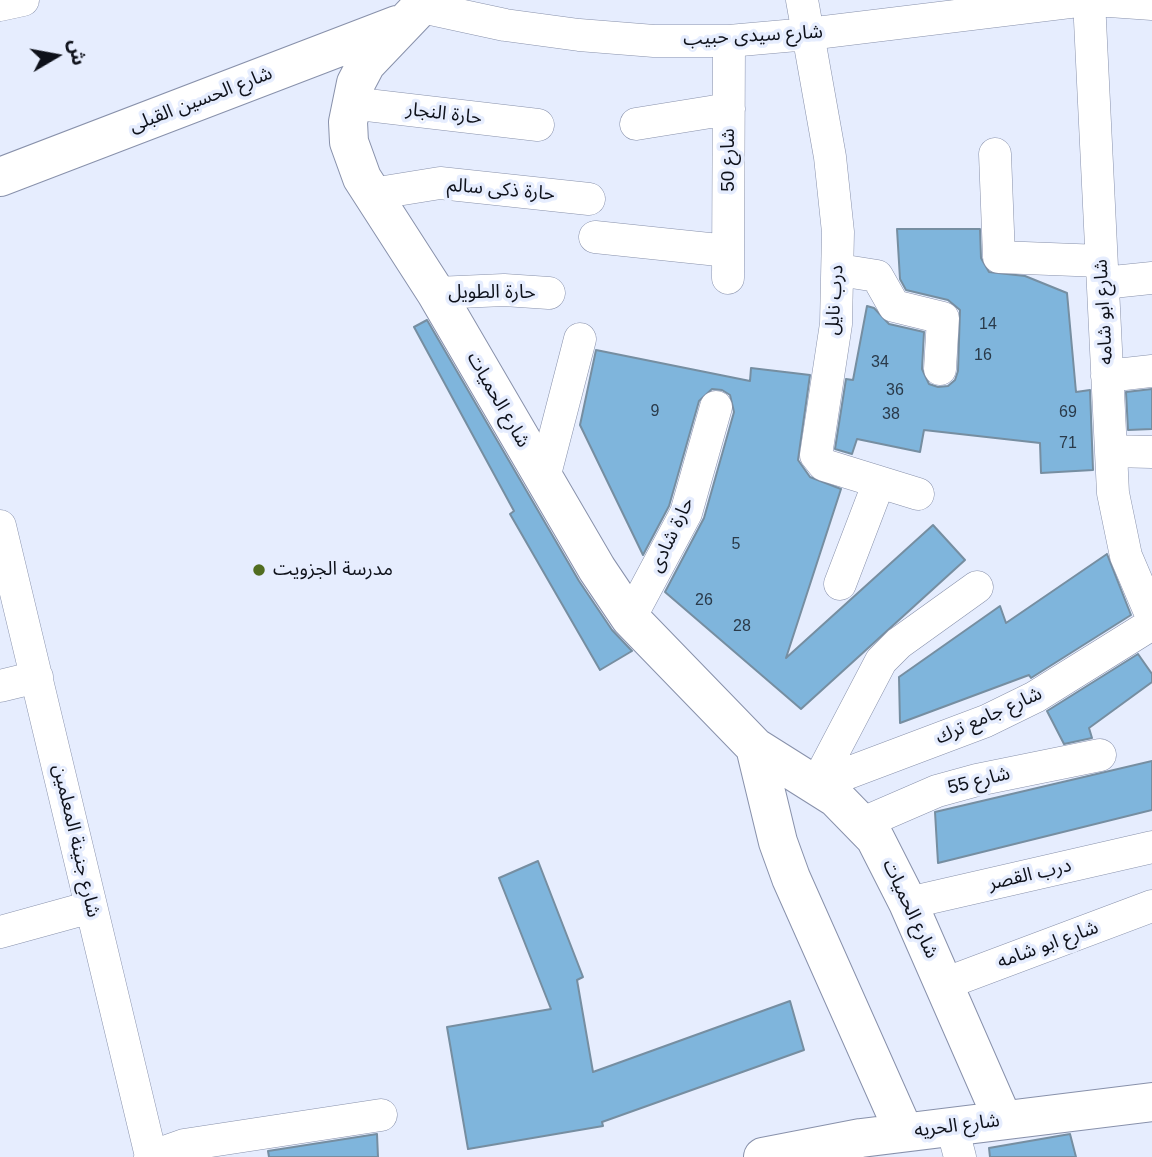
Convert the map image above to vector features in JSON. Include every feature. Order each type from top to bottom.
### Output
[{"type":"main road","name":"شارع الحميات","points":[[417,10],[366,64],[350,103],[349,142],[354,160],[372,194],[436,293],[597,569],[630,618],[755,747],[836,797],[863,823],[885,854],[1003,1120]]},
{"type":"main road","name":"شارع الحسين القبلى","points":[[0,177],[417,10]]},
{"type":"main road","points":[[755,747],[778,842],[791,878],[904,1132]]},
{"type":"main road","name":"شارع الحريه","points":[[763,1157],[864,1147],[904,1132],[956,1142],[1003,1120],[1152,1102]]},
{"type":"street","points":[[0,5],[23,0]]},
{"type":"street","name":"درب نايل","points":[[802,0],[830,157],[839,270],[836,324],[816,455],[824,465],[918,494]]},
{"type":"street","name":"شارع سيدى حبيب","points":[[417,10],[579,35],[654,41],[729,41],[1087,0]]},
{"type":"street","name":"شارع ابو شامه","points":[[1087,0],[1111,451],[1118,525],[1126,556],[1152,617]]},
{"type":"street","points":[[1095,0],[1152,4]]},
{"type":"street","name":"شارع 50","points":[[595,237],[728,265],[729,41]]},
{"type":"street","name":"حارة النجار","points":[[350,103],[538,125]]},
{"type":"street","points":[[636,124],[729,109]]},
{"type":"street","points":[[995,154],[999,257],[1152,278]]},
{"type":"street","name":"حارة ذكى سالم","points":[[372,194],[408,186],[451,184],[589,199]]},
{"type":"street","points":[[839,270],[877,276],[894,306],[943,318],[940,369]]},
{"type":"street","name":"حارة الطويل","points":[[436,293],[485,290],[549,293]]},
{"type":"street","points":[[544,478],[580,339]]},
{"type":"street","points":[[1107,376],[1152,372]]},
{"type":"street","name":"حارة شادى","points":[[630,618],[686,513],[716,407]]},
{"type":"street","points":[[1111,451],[1152,452]]},
{"type":"street","points":[[840,584],[879,482]]},
{"type":"street","name":"شارع جنينة المعلمين","points":[[0,526],[151,1157]]},
{"type":"street","points":[[816,785],[881,661],[899,643],[977,587]]},
{"type":"street","name":"شارع جامع ترك","points":[[816,785],[986,721],[1035,697],[1152,624]]},
{"type":"street","points":[[0,687],[37,677]]},
{"type":"street","name":"شارع 55","points":[[863,823],[937,791],[964,783],[1100,755]]},
{"type":"street","name":"درب القصر","points":[[908,903],[1152,847]]},
{"type":"street","name":"شارع ابو شامه","points":[[944,984],[1152,906]]},
{"type":"street","points":[[0,933],[91,908]]},
{"type":"street","points":[[151,1157],[184,1145],[381,1115]]},
{"type":"building","points":[[897,229],[980,229],[981,258],[989,272],[1025,276],[1067,293],[1076,392],[1090,390],[1093,470],[1041,473],[1040,443],[924,430],[920,452],[857,439],[852,454],[835,449],[846,379],[853,380],[867,306],[874,308],[889,324],[924,332],[922,369],[929,384],[948,386],[955,380],[958,371],[960,310],[948,300],[906,290],[900,279]]},
{"type":"building","points":[[427,320],[579,581],[612,630],[632,651],[600,670],[510,514],[514,511],[414,327]]},
{"type":"building","points":[[596,350],[750,381],[751,368],[810,375],[798,460],[810,477],[841,489],[786,658],[933,525],[965,560],[801,709],[665,592],[704,518],[734,412],[730,395],[722,390],[712,389],[699,401],[669,506],[643,555],[580,425]]},
{"type":"building","points":[[1152,389],[1152,429],[1128,430],[1126,392]]},
{"type":"building","points":[[1107,554],[1131,615],[1031,678],[1029,675],[900,723],[899,677],[1000,606],[1006,623]]},
{"type":"building","points":[[1138,654],[1152,674],[1152,682],[1089,728],[1092,738],[1064,744],[1047,711]]},
{"type":"building","points":[[1152,761],[1152,810],[938,863],[935,812]]},
{"type":"building","points":[[538,861],[583,977],[577,980],[593,1072],[790,1001],[804,1050],[602,1122],[603,1126],[468,1149],[447,1027],[551,1009],[499,878]]},
{"type":"building","points":[[377,1134],[378,1157],[269,1157],[268,1151]]},
{"type":"building","points":[[1070,1134],[1076,1157],[990,1157],[989,1148]]},
{"type":"place","name":"مدرسة الجزويت","points":[[259,570]]}]
